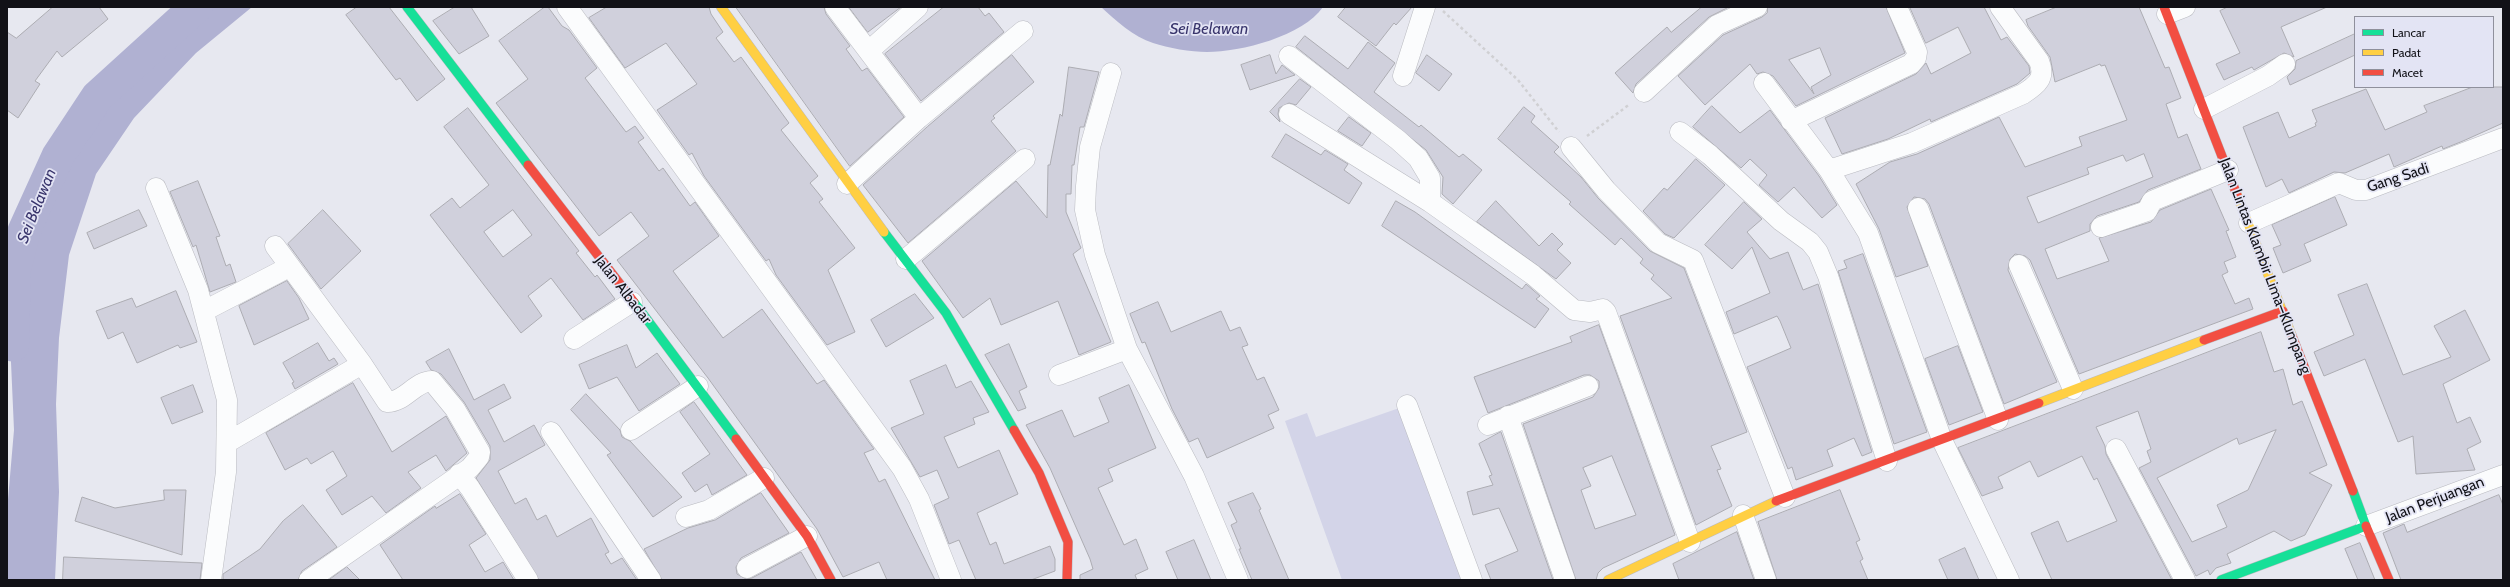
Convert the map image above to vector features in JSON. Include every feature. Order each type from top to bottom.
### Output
[{"type":"street","name":"Jalan Albadar","points":[[407,7],[698,386],[807,536],[831,580]]},
{"type":"street","points":[[567,7],[902,468],[919,499],[951,580]]},
{"type":"street","points":[[721,7],[848,184],[946,313],[1039,473],[1068,542],[1067,580]]},
{"type":"street","points":[[835,7],[870,50],[920,118]]},
{"type":"street","points":[[870,50],[918,7]]},
{"type":"street","points":[[1403,76],[1425,7]]},
{"type":"street","points":[[1644,92],[1717,25],[1756,7]]},
{"type":"street","points":[[1791,121],[1911,64],[1916,58],[1917,52],[1897,7]]},
{"type":"street","points":[[1829,170],[1912,143],[2023,94],[2036,86],[2042,77],[2042,69],[2039,61],[2000,7]]},
{"type":"street","points":[[2166,10],[2185,7]]},
{"type":"street","name":"Jalan Lintas Klambir Lima–Klumpang","points":[[2166,10],[2366,526],[2389,580]]},
{"type":"street","points":[[848,184],[920,118],[1023,31]]},
{"type":"street","points":[[1289,56],[1398,140],[1418,158],[1430,178],[1430,202]]},
{"type":"street","points":[[2204,109],[2268,76],[2285,64]]},
{"type":"street","points":[[1111,73],[1090,147],[1085,210],[1095,255],[1127,349],[1194,476],[1238,580]]},
{"type":"street","points":[[1764,83],[1829,170],[1868,233],[1942,440],[2009,580]]},
{"type":"street","points":[[1289,114],[1430,202],[1533,275],[1574,310],[1586,312],[1603,309],[1606,312],[1690,542]]},
{"type":"street","points":[[1680,132],[1710,155],[1781,220],[1810,242],[1818,252],[1828,276],[1887,461]]},
{"type":"street","name":"Gang Sadi","points":[[2248,223],[2339,183],[2356,190],[2366,190],[2503,138]]},
{"type":"street","points":[[1571,148],[1606,190],[1658,243],[1693,260],[1785,497]]},
{"type":"street","points":[[906,259],[1025,159]]},
{"type":"street","points":[[2101,227],[2146,211],[2152,201],[2228,170]]},
{"type":"street","points":[[156,188],[198,290],[227,400],[228,442],[211,580]]},
{"type":"street","points":[[1918,208],[1998,420]]},
{"type":"street","points":[[275,246],[362,364],[387,402],[402,397],[426,381],[432,381],[438,386],[480,452],[475,463],[309,580]]},
{"type":"street","points":[[2019,265],[2073,390]]},
{"type":"street","points":[[204,310],[289,266]]},
{"type":"street","points":[[574,339],[632,302]]},
{"type":"street","points":[[1608,580],[1646,564],[1743,515],[1785,497],[1998,420],[2073,390],[2283,312]]},
{"type":"street","points":[[1059,375],[1127,349]]},
{"type":"street","points":[[228,442],[362,364]]},
{"type":"street","points":[[631,430],[698,386]]},
{"type":"street","points":[[1488,425],[1588,386]]},
{"type":"street","points":[[1407,405],[1472,580]]},
{"type":"street","points":[[1508,416],[1565,580]]},
{"type":"street","points":[[551,432],[651,580]]},
{"type":"street","points":[[2116,449],[2185,580]]},
{"type":"street","points":[[459,474],[470,488],[528,580]]},
{"type":"street","name":"Jalan Perjuangan","points":[[2366,526],[2503,474]]},
{"type":"street","points":[[686,517],[709,510],[764,478]]},
{"type":"street","points":[[1743,515],[1766,580]]},
{"type":"street","points":[[2221,580],[2366,526]]},
{"type":"street","points":[[747,568],[807,536]]},
{"type":"path","points":[[1439,7],[1518,80],[1571,148],[1644,92]]},
{"type":"shaded area","points":[[1405,406],[1467,580],[1342,580],[1285,421],[1307,413],[1316,437]]},
{"type":"water","name":"Sei Belawan","points":[[186,7],[252,7],[196,53],[134,118],[96,174],[69,255],[59,338],[56,404],[59,492],[55,580],[8,580],[7,511],[14,430],[9,317],[31,218],[51,170],[131,59]]},
{"type":"water","name":"Sei Belawan","points":[[1101,7],[1323,7],[1314,17],[1286,34],[1237,49],[1207,52],[1172,48],[1146,40],[1125,28]]},
{"type":"building","points":[[53,7],[99,7],[108,19],[62,57],[57,51],[35,81],[40,84],[18,118],[7,110],[7,32],[16,38]]},
{"type":"building","points":[[357,7],[389,7],[445,79],[417,101],[400,78],[396,80],[346,15]]},
{"type":"building","points":[[455,7],[471,7],[489,36],[459,54],[433,21]]},
{"type":"building","points":[[545,7],[548,7],[562,26],[569,30],[597,68],[585,78],[626,132],[635,126],[644,138],[638,142],[659,171],[663,168],[690,206],[695,202],[719,236],[673,271],[723,338],[762,309],[817,384],[824,380],[874,449],[864,453],[879,482],[885,479],[935,580],[887,580],[879,562],[843,577],[817,529],[708,378],[617,260],[649,236],[631,212],[599,236],[496,103],[528,79],[499,41]]},
{"type":"building","points":[[607,7],[709,7],[711,14],[723,32],[716,38],[734,62],[741,57],[789,123],[781,130],[818,176],[810,183],[823,199],[819,202],[855,248],[828,270],[855,332],[827,345],[776,275],[769,259],[766,261],[704,176],[692,153],[689,155],[657,110],[697,84],[666,43],[625,68],[589,18]]},
{"type":"building","points":[[736,7],[824,7],[826,14],[850,46],[846,49],[862,71],[867,68],[904,117],[850,166]]},
{"type":"building","points":[[849,7],[901,7],[868,32]]},
{"type":"building","points":[[944,7],[978,7],[985,16],[989,13],[1004,32],[921,101],[885,54]]},
{"type":"building","points":[[1346,7],[1412,7],[1396,25],[1394,23],[1376,46],[1338,17]]},
{"type":"building","points":[[1702,7],[1729,7],[1709,17],[1636,84],[1633,93],[1615,73],[1667,27],[1671,32]]},
{"type":"building","points":[[1768,7],[1886,7],[1905,53],[1796,106],[1773,76],[1763,72],[1757,74],[1750,64],[1705,105],[1678,76],[1723,35],[1762,17],[1767,13]],"holes":[[[1820,48],[1831,75],[1811,87],[1814,94],[1789,60]]]},
{"type":"building","points":[[1910,7],[1984,7],[2001,40],[2007,37],[2029,66],[2030,73],[2017,84],[1931,122],[1930,119],[1888,139],[1842,154],[1825,118],[1916,74],[1926,63],[1931,74],[1971,53],[1958,27],[1926,43]]},
{"type":"building","points":[[2057,7],[2139,7],[2165,68],[2169,67],[2181,98],[2166,104],[2178,138],[2187,134],[2201,169],[2148,190],[2139,202],[2097,216],[2090,224],[2090,231],[2045,249],[2057,279],[2109,261],[2099,238],[2151,222],[2160,210],[2211,189],[2229,230],[2226,231],[2236,257],[2224,262],[2228,272],[2222,275],[2235,304],[2249,298],[2253,309],[2079,374],[2030,260],[2025,256],[2015,254],[2010,259],[2008,270],[2057,382],[2004,404],[1929,204],[1925,199],[1914,197],[1907,207],[1928,266],[1896,277],[1879,229],[1856,184],[1890,162],[1917,154],[1999,117],[2025,167],[2082,146],[2079,137],[2127,120],[2105,65],[2101,66],[2100,64],[2055,82],[2050,57],[2028,26],[2026,20]],"holes":[[[2144,154],[2153,177],[2038,223],[2027,197],[2089,174],[2087,168],[2123,155],[2126,161]]]},
{"type":"building","points":[[2228,7],[2327,7],[2281,27],[2294,57],[2284,53],[2254,70],[2252,67],[2224,80],[2216,64],[2240,53],[2220,11]]},
{"type":"building","points":[[2354,34],[2354,55],[2290,85],[2287,77],[2295,69],[2296,61]]},
{"type":"building","points":[[1305,36],[1348,69],[1368,42],[1395,63],[1374,92],[1419,127],[1421,125],[1459,157],[1463,154],[1482,170],[1453,204],[1442,194],[1443,177],[1426,150],[1296,47]]},
{"type":"building","points":[[1012,55],[1034,82],[993,116],[995,118],[991,121],[1016,151],[908,243],[863,185],[927,127]]},
{"type":"building","points":[[1270,55],[1276,74],[1282,65],[1295,75],[1250,90],[1241,65]]},
{"type":"building","points":[[1427,55],[1452,74],[1439,91],[1416,73]]},
{"type":"building","points":[[1069,67],[1099,72],[1084,127],[1080,127],[1074,165],[1072,165],[1071,194],[1066,194],[1066,212],[1081,248],[1073,254],[1111,342],[1079,355],[1058,301],[1001,325],[990,298],[963,318],[922,261],[1016,181],[1047,218],[1048,165],[1050,165],[1060,114],[1062,116]]},
{"type":"building","points":[[1300,79],[1311,87],[1296,105],[1289,103],[1279,108],[1278,114],[1280,122],[1270,112]]},
{"type":"building","points":[[2503,87],[2503,123],[2463,141],[2443,149],[2442,146],[2394,167],[2389,154],[2345,173],[2334,172],[2289,193],[2282,179],[2266,187],[2243,127],[2278,112],[2289,138],[2316,126],[2315,123],[2317,122],[2312,110],[2366,89],[2385,130],[2427,112],[2424,106],[2470,88]]},
{"type":"building","points":[[1712,106],[1740,133],[1770,110],[1819,176],[1837,205],[1822,218],[1794,187],[1778,202],[1759,185],[1767,175],[1750,159],[1741,168],[1693,127]]},
{"type":"building","points":[[1524,107],[1535,116],[1531,122],[1559,147],[1554,152],[1581,177],[1598,198],[1650,251],[1684,268],[1747,432],[1711,446],[1721,469],[1717,470],[1732,506],[1696,525],[1620,316],[1672,298],[1651,279],[1654,275],[1640,263],[1643,259],[1621,238],[1615,245],[1569,204],[1571,202],[1498,139]]},
{"type":"building","points":[[468,108],[579,251],[576,253],[595,277],[597,275],[615,299],[583,320],[551,278],[528,296],[542,316],[521,333],[430,215],[452,198],[460,208],[489,185],[444,127]],"holes":[[[513,210],[532,235],[503,257],[484,232]]]},
{"type":"building","points":[[1349,117],[1371,133],[1362,146],[1338,131]]},
{"type":"building","points":[[1286,134],[1321,155],[1325,150],[1348,164],[1344,170],[1362,183],[1349,204],[1272,157]]},
{"type":"building","points":[[1696,159],[1725,185],[1674,238],[1665,234],[1643,211],[1664,188],[1667,190]]},
{"type":"building","points":[[198,181],[220,236],[216,237],[226,266],[230,264],[236,282],[210,292],[196,245],[193,247],[170,192]]},
{"type":"building","points":[[2335,197],[2347,225],[2304,244],[2311,261],[2283,273],[2273,248],[2281,245],[2272,225]]},
{"type":"building","points":[[1396,201],[1415,212],[1522,289],[1526,284],[1540,296],[1536,299],[1549,309],[1535,328],[1382,226]]},
{"type":"building","points":[[1496,201],[1539,246],[1552,233],[1563,244],[1557,250],[1571,263],[1556,279],[1477,222]]},
{"type":"building","points":[[1744,202],[1762,219],[1747,232],[1770,259],[1788,252],[1803,290],[1818,284],[1872,452],[1862,456],[1854,438],[1827,450],[1833,466],[1796,480],[1792,467],[1788,469],[1747,367],[1791,348],[1780,321],[1777,316],[1734,334],[1726,312],[1770,293],[1752,247],[1732,269],[1705,245]]},
{"type":"building","points":[[139,210],[147,226],[94,249],[87,233]]},
{"type":"building","points":[[323,210],[361,251],[321,289],[288,244]]},
{"type":"building","points":[[1863,254],[1927,432],[1894,444],[1838,271],[1847,268],[1844,261]]},
{"type":"building","points":[[287,281],[299,298],[309,319],[254,345],[239,306]]},
{"type":"building","points":[[2367,284],[2403,375],[2451,357],[2434,326],[2465,310],[2490,360],[2443,384],[2457,423],[2470,417],[2481,442],[2467,449],[2475,470],[2416,474],[2413,436],[2398,442],[2365,359],[2324,376],[2314,352],[2354,335],[2338,295]]},
{"type":"building","points":[[176,291],[197,342],[180,348],[178,345],[137,363],[123,332],[108,339],[96,311],[132,298],[136,307]]},
{"type":"building","points":[[915,294],[934,318],[886,347],[871,320]]},
{"type":"building","points":[[1158,302],[1171,332],[1221,311],[1230,331],[1240,327],[1248,345],[1242,347],[1257,380],[1264,377],[1279,410],[1268,415],[1274,428],[1207,458],[1198,438],[1189,442],[1172,409],[1145,342],[1142,343],[1130,314]]},
{"type":"building","points":[[1599,325],[1675,535],[1603,568],[1598,573],[1596,580],[1576,580],[1523,424],[1593,397],[1599,388],[1599,381],[1590,375],[1584,375],[1488,413],[1474,377],[1572,342],[1570,337]],"holes":[[[1612,456],[1636,515],[1595,529],[1581,490],[1591,486],[1583,468]]]},
{"type":"building","points":[[2261,332],[2274,372],[2283,369],[2293,405],[2302,401],[2327,465],[2309,473],[2332,485],[2305,535],[2291,541],[2274,531],[2227,554],[2231,563],[2216,568],[2210,575],[2208,570],[2196,576],[2139,468],[2151,462],[2147,451],[2151,449],[2138,411],[2096,427],[2105,446],[2106,454],[2172,580],[2052,580],[2031,533],[2058,521],[2067,542],[2117,521],[2097,478],[2094,480],[2082,456],[2038,477],[2030,461],[1998,477],[2003,488],[1982,496],[1958,448]],"holes":[[[2276,430],[2248,490],[2217,505],[2227,527],[2192,542],[2157,478],[2237,438],[2239,444]]]},
{"type":"building","points":[[318,343],[329,361],[334,358],[338,364],[295,389],[292,383],[294,382],[283,363]]},
{"type":"building","points":[[1009,344],[1027,387],[1019,391],[1026,408],[1018,411],[985,355]]},
{"type":"building","points":[[627,345],[636,368],[657,353],[680,384],[639,411],[617,377],[589,389],[579,365]]},
{"type":"building","points":[[1958,346],[1983,412],[1949,425],[1925,359]]},
{"type":"building","points":[[449,349],[474,400],[504,384],[511,398],[488,410],[504,442],[534,425],[545,445],[498,471],[515,504],[526,498],[537,520],[546,515],[557,537],[591,518],[609,552],[605,554],[611,564],[622,558],[637,580],[539,580],[476,478],[490,460],[490,446],[464,402],[441,374],[431,370],[426,362]]},
{"type":"building","points":[[946,365],[956,388],[971,381],[989,412],[973,418],[975,424],[944,437],[958,468],[999,450],[1018,494],[977,513],[990,545],[996,542],[1004,564],[1050,546],[1055,559],[1055,571],[1031,580],[976,580],[959,540],[949,544],[934,505],[949,498],[937,470],[920,477],[891,428],[924,414],[910,381]]},
{"type":"building","points":[[353,383],[392,452],[446,416],[467,453],[446,471],[436,455],[408,472],[421,488],[386,513],[372,496],[342,515],[326,490],[347,476],[333,451],[311,464],[307,458],[285,470],[266,433]]},
{"type":"building","points":[[193,385],[203,412],[172,424],[161,398]]},
{"type":"building","points":[[1129,385],[1156,448],[1108,469],[1113,481],[1098,488],[1124,545],[1136,539],[1148,569],[1135,575],[1137,580],[1080,580],[1080,575],[1093,569],[1090,559],[1050,468],[1026,425],[1062,410],[1074,437],[1109,422],[1099,398]]},
{"type":"building","points":[[586,394],[620,430],[622,437],[630,441],[682,497],[653,517],[607,455],[611,453],[571,410]]},
{"type":"building","points":[[694,402],[747,475],[712,495],[707,484],[695,492],[682,473],[710,454],[680,412]]},
{"type":"building","points":[[1501,432],[1553,580],[1491,580],[1485,565],[1518,551],[1499,508],[1473,515],[1467,492],[1493,485],[1489,476],[1492,475],[1479,444]]},
{"type":"building","points":[[164,490],[186,490],[182,555],[75,521],[82,497],[115,508],[164,500]]},
{"type":"building","points":[[1840,490],[1860,540],[1856,542],[1863,559],[1860,561],[1868,580],[1777,580],[1758,522]]},
{"type":"building","points":[[761,493],[789,533],[741,558],[736,567],[737,574],[746,579],[752,578],[801,552],[817,580],[662,580],[644,549],[688,528],[715,520]]},
{"type":"building","points":[[1253,493],[1261,509],[1259,510],[1289,580],[1252,580],[1239,549],[1241,549],[1231,525],[1237,522],[1228,503]]},
{"type":"building","points":[[460,494],[486,534],[469,545],[485,572],[503,562],[514,580],[403,580],[380,545],[435,506],[436,508]]},
{"type":"building","points":[[2499,495],[2503,505],[2503,580],[2401,580],[2383,533],[2404,524],[2407,532]]},
{"type":"building","points":[[303,505],[337,547],[302,571],[298,580],[223,580],[223,574],[260,549],[283,521]]},
{"type":"building","points":[[1737,532],[1754,580],[1679,580],[1673,564]]},
{"type":"building","points":[[1194,540],[1211,580],[1178,580],[1166,552]]},
{"type":"building","points":[[2360,543],[2375,580],[2358,580],[2345,549]]},
{"type":"building","points":[[1965,548],[1979,580],[1948,580],[1939,560]]},
{"type":"building","points":[[64,557],[202,563],[200,580],[63,580]]},
{"type":"building","points":[[347,567],[360,580],[329,580]]},
{"type":"waterway","name":"Sei Belawan","points":[[13,345],[14,271],[24,231],[58,156],[97,97],[196,7]]},
{"type":"traffic: fast","points":[[407,7],[528,165]]},
{"type":"traffic: fast","points":[[884,232],[946,313],[1014,430]]},
{"type":"traffic: fast","points":[[634,302],[736,439]]},
{"type":"traffic: fast","points":[[2221,580],[2366,526],[2353,491]]},
{"type":"traffic: slow","points":[[721,7],[884,232]]},
{"type":"traffic: slow","points":[[2237,195],[2292,336]]},
{"type":"traffic: slow","points":[[2039,403],[2204,340]]},
{"type":"traffic: slow","points":[[1608,580],[1776,501]]},
{"type":"traffic: jam","points":[[2164,7],[2237,195]]},
{"type":"traffic: jam","points":[[528,165],[634,302]]},
{"type":"traffic: jam","points":[[2204,340],[2283,311]]},
{"type":"traffic: jam","points":[[2292,336],[2353,491]]},
{"type":"traffic: jam","points":[[1776,501],[2039,403]]},
{"type":"traffic: jam","points":[[1014,430],[1039,473],[1068,542],[1067,580]]},
{"type":"traffic: jam","points":[[736,439],[807,536],[831,580]]},
{"type":"traffic: jam","points":[[2366,526],[2389,580]]}]
